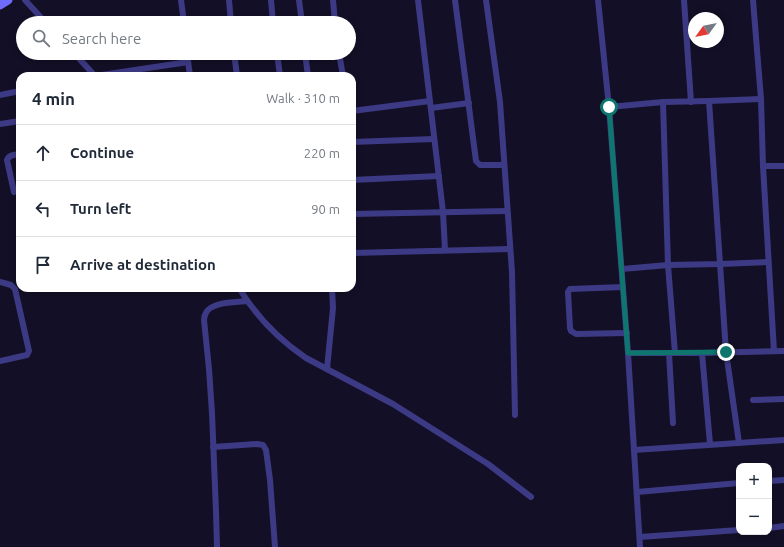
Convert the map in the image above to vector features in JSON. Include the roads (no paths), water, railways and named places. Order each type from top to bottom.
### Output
[{"type":"street","points":[[0,5],[8,0]]},
{"type":"street","points":[[25,0],[40,16]]},
{"type":"street","points":[[181,0],[183,16]]},
{"type":"street","points":[[229,0],[230,16]]},
{"type":"street","points":[[271,0],[272,16]]},
{"type":"street","points":[[299,0],[301,16]]},
{"type":"street","points":[[333,0],[334,16]]},
{"type":"street","points":[[418,0],[443,212],[445,250]]},
{"type":"street","points":[[455,0],[477,163],[480,165],[504,164]]},
{"type":"street","points":[[486,0],[500,102],[512,272],[515,415]]},
{"type":"street","points":[[598,0],[609,107],[627,333],[640,547]]},
{"type":"street","points":[[684,0],[691,102]]},
{"type":"street","points":[[753,0],[761,98],[763,166],[774,351]]},
{"type":"street","points":[[80,60],[91,72]]},
{"type":"street","points":[[235,60],[236,72]]},
{"type":"street","points":[[279,60],[280,72]]},
{"type":"street","points":[[306,60],[307,72]]},
{"type":"street","points":[[340,60],[342,72]]},
{"type":"street","points":[[122,72],[188,62],[189,72]]},
{"type":"street","points":[[0,95],[16,92]]},
{"type":"street","points":[[609,107],[663,102],[761,98]]},
{"type":"street","points":[[709,101],[726,352],[739,443]]},
{"type":"street","points":[[663,102],[673,423]]},
{"type":"street","points":[[356,111],[430,104],[469,103]]},
{"type":"street","points":[[0,124],[16,122]]},
{"type":"street","points":[[356,142],[434,139]]},
{"type":"street","points":[[14,192],[7,160],[11,155],[16,154]]},
{"type":"street","points":[[763,166],[784,166]]},
{"type":"street","points":[[356,180],[438,176]]},
{"type":"street","points":[[356,214],[507,211]]},
{"type":"street","points":[[356,253],[510,249]]},
{"type":"street","points":[[622,269],[668,265],[768,262]]},
{"type":"street","points":[[0,282],[11,285],[16,289]]},
{"type":"street","points":[[623,286],[570,290],[568,292],[570,328],[571,331],[576,334],[627,333]]},
{"type":"street","points":[[0,361],[27,356],[29,351],[17,292]]},
{"type":"street","points":[[241,292],[264,322],[284,342],[306,358],[393,404],[488,464],[531,497]]},
{"type":"street","points":[[327,369],[333,308],[332,292]]},
{"type":"street","points":[[217,547],[210,391],[204,315],[210,308],[218,305],[247,301]]},
{"type":"street","points":[[628,353],[784,351]]},
{"type":"street","points":[[702,353],[710,444]]},
{"type":"street","points":[[754,400],[784,399]]},
{"type":"street","points":[[634,450],[784,440]]},
{"type":"street","points":[[213,446],[263,445],[266,450],[270,480],[275,547]]},
{"type":"street","points":[[772,481],[784,480]]},
{"type":"street","points":[[637,492],[736,483]]},
{"type":"street","points":[[772,528],[784,526]]},
{"type":"street","points":[[640,537],[736,530]]}]
